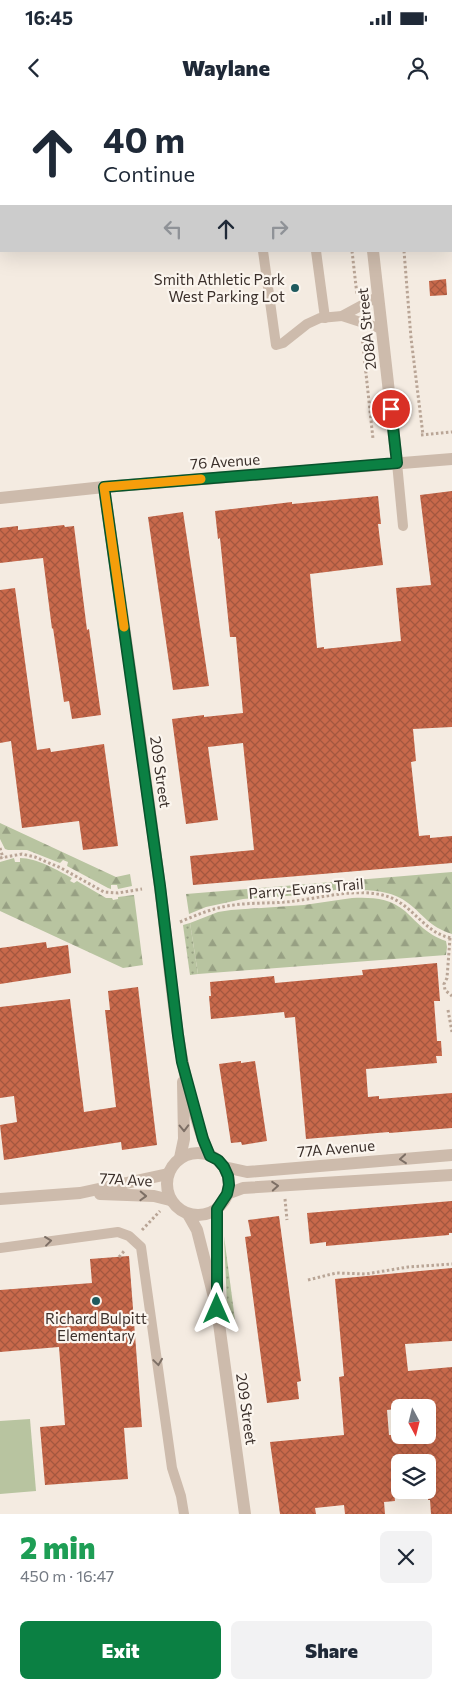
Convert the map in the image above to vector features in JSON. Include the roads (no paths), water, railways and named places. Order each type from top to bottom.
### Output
[{"type":"street","name":"208A Street","points":[[373,252],[397,463]]},
{"type":"street","name":"76 Avenue","points":[[0,498],[104,487],[452,458]]},
{"type":"street","name":"209 Street","points":[[104,487],[160,886],[182,1062],[203,1139],[210,1156]]},
{"type":"street","name":"209 Street","points":[[180,1158],[184,1139],[182,1062]]},
{"type":"street","points":[[200,1153],[210,1156],[218,1160],[224,1167],[229,1185],[227,1194],[217,1209],[208,1214],[188,1214],[181,1211],[170,1200],[167,1191],[168,1174],[180,1158],[200,1153]]},
{"type":"street","name":"77A Avenue","points":[[224,1167],[247,1172],[452,1155]]},
{"type":"street","points":[[0,1199],[80,1193],[168,1174]]},
{"type":"street","points":[[227,1194],[243,1188],[452,1174]]},
{"type":"street","name":"77A Ave","points":[[80,1193],[154,1196],[170,1200]]},
{"type":"street","name":"209 Street","points":[[217,1209],[217,1309]]},
{"type":"street","name":"209 Street","points":[[188,1214],[197,1230],[217,1309],[245,1514]]},
{"type":"lane","points":[[263,252],[276,345],[283,343],[306,324],[324,318],[342,316],[379,296]]},
{"type":"lane","points":[[316,252],[324,318]]},
{"type":"lane","points":[[342,316],[382,329]]},
{"type":"lane","points":[[397,463],[403,526]]},
{"type":"lane","points":[[0,1248],[118,1232],[129,1236],[141,1247],[172,1468],[181,1496],[184,1514]]},
{"type":"place","name":"Smith Athletic Park West Parking Lot","points":[[295,288]]},
{"type":"place","name":"Richard Bulpitt Elementary","points":[[96,1301]]}]
